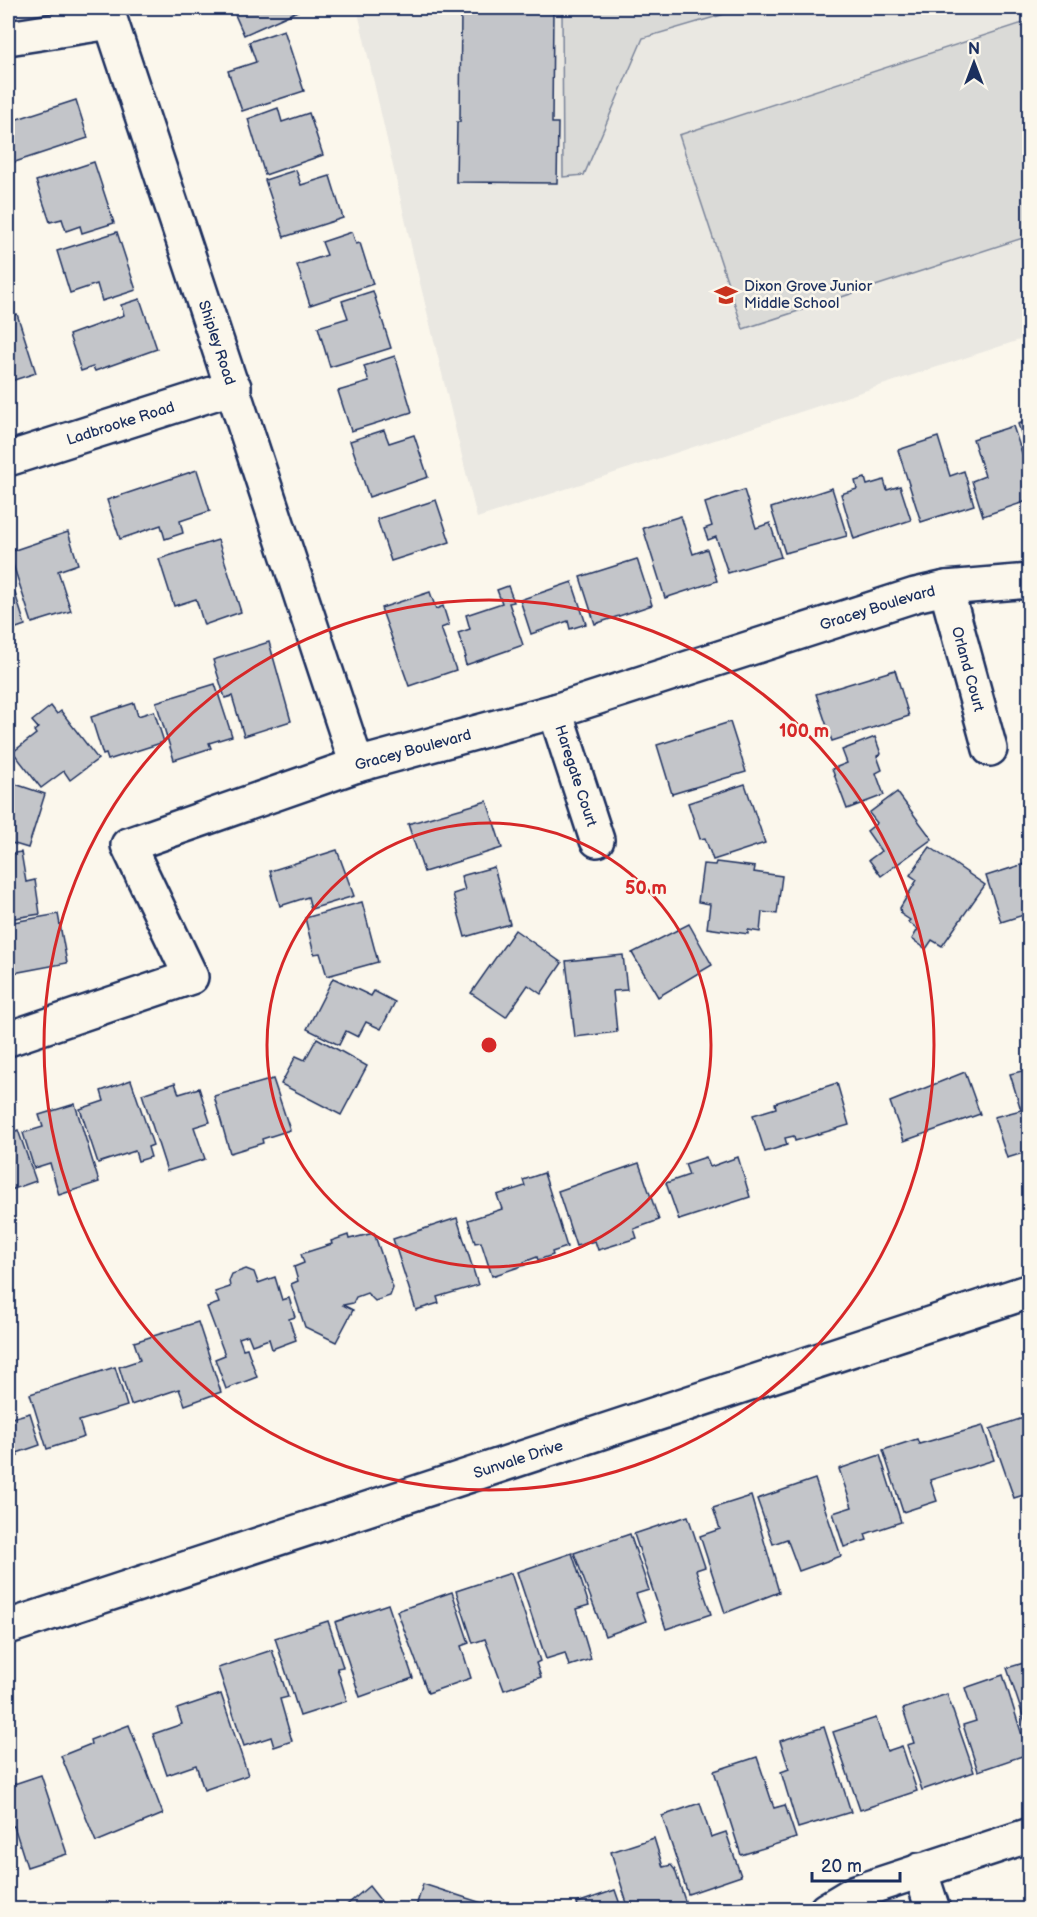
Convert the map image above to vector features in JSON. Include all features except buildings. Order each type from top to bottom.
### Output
[{"type":"street","name":"Shipley Road","points":[[8,38],[111,22],[234,387],[357,765]]},
{"type":"street","name":"Ladbrooke Road","points":[[8,459],[234,387]]},
{"type":"street","name":"Gracey Boulevard","points":[[8,1039],[191,977],[128,845],[357,765],[555,711],[915,595],[946,588],[1029,581]]},
{"type":"street","name":"Orland Court","points":[[946,588],[990,749]]},
{"type":"street","name":"Haregate Court","points":[[555,711],[597,840]]},
{"type":"street","name":"Sunvale Drive","points":[[8,1628],[1029,1291]]},
{"type":"street","points":[[826,1910],[856,1892],[1029,1835]]},
{"type":"street","points":[[920,1870],[933,1910]]},
{"type":"shaded area","name":"Dixon Grove Junior Middle School","points":[[357,8],[1029,8],[1029,337],[477,518],[413,254]]},
{"type":"shaded area","points":[[562,8],[745,8],[643,38],[584,175],[563,177]]},
{"type":"shaded area","points":[[1029,21],[1029,236],[743,329],[679,135]]},
{"type":"place","name":"Dixon Grove Junior Middle School","points":[[726,295]]}]
